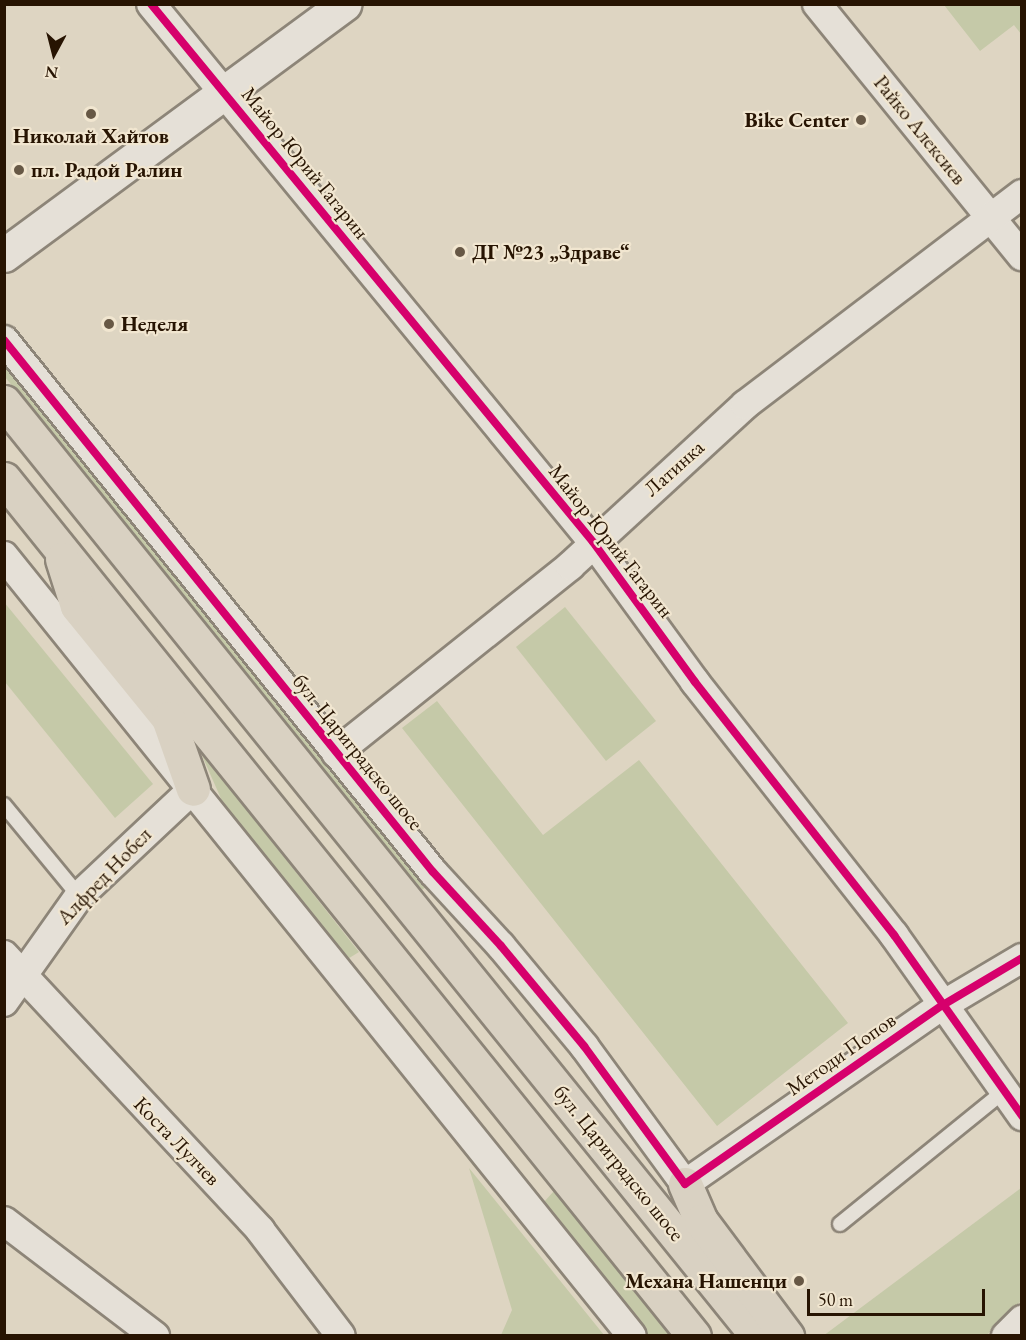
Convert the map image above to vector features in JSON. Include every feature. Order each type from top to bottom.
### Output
[{"type":"highway","name":"бул. Цариградско шосе","points":[[4,402],[757,1335]]},
{"type":"highway","points":[[4,478],[694,1335]]},
{"type":"highway","points":[[58,543],[76,606],[168,718],[193,789]]},
{"type":"highway","points":[[685,1184],[701,1221],[787,1335]]},
{"type":"street","name":"Майор Юрий Гагарин","points":[[151,4],[593,542],[695,682],[894,935],[1022,1116]]},
{"type":"street","points":[[4,255],[345,4]]},
{"type":"street","name":"Райко Алексиев","points":[[817,4],[1022,256]]},
{"type":"street","name":"Латинка","points":[[336,753],[531,598],[745,405],[1022,194]]},
{"type":"street","name":"бул. Цариградско шосе","points":[[4,340],[336,753],[584,1046],[685,1184]]},
{"type":"street","points":[[4,556],[632,1335]]},
{"type":"street","name":"Алфред Нобел","points":[[4,1002],[14,964],[79,896],[193,789]]},
{"type":"street","name":"Методи Попов","points":[[685,1184],[943,1005],[1022,957]]},
{"type":"street","name":"Коста Лулчев","points":[[14,964],[260,1230],[341,1335]]},
{"type":"street","points":[[4,1221],[155,1335]]},
{"type":"street","points":[[1006,1335],[1022,1320]]},
{"type":"lane","points":[[4,805],[79,896]]},
{"type":"lane","points":[[840,1224],[1004,1091]]},
{"type":"green space","points":[[944,5],[1021,5],[1021,34],[1014,25],[980,51]]},
{"type":"green space","points":[[4,356],[432,882],[422,890],[5,377]]},
{"type":"green space","points":[[4,602],[153,784],[115,818],[5,682]]},
{"type":"green space","points":[[565,607],[656,721],[606,761],[516,647]]},
{"type":"green space","points":[[437,701],[543,835],[639,760],[848,1023],[717,1126],[402,728]]},
{"type":"green space","points":[[200,751],[359,952],[346,960],[226,810]]},
{"type":"green space","points":[[469,1168],[604,1335],[501,1335],[512,1310]]},
{"type":"green space","points":[[1021,1188],[1021,1301],[987,1335],[823,1336]]},
{"type":"green space","points":[[554,1191],[669,1335],[645,1335],[543,1203]]},
{"type":"cycle path","points":[[151,4],[593,542],[695,682],[894,935],[1022,1116]]},
{"type":"cycle path","points":[[4,340],[433,872],[501,946],[584,1046],[685,1184],[943,1005],[1022,958]]},
{"type":"place","name":"Николай Хайтов","points":[[91,114]]},
{"type":"place","name":"Bike Center","points":[[861,120]]},
{"type":"place","name":"пл. Радой Ралин","points":[[19,170]]},
{"type":"place","name":"ДГ №23 „Здраве“","points":[[460,252]]},
{"type":"place","name":"Неделя","points":[[109,324]]},
{"type":"place","name":"Механа Нашенци","points":[[799,1281]]}]
